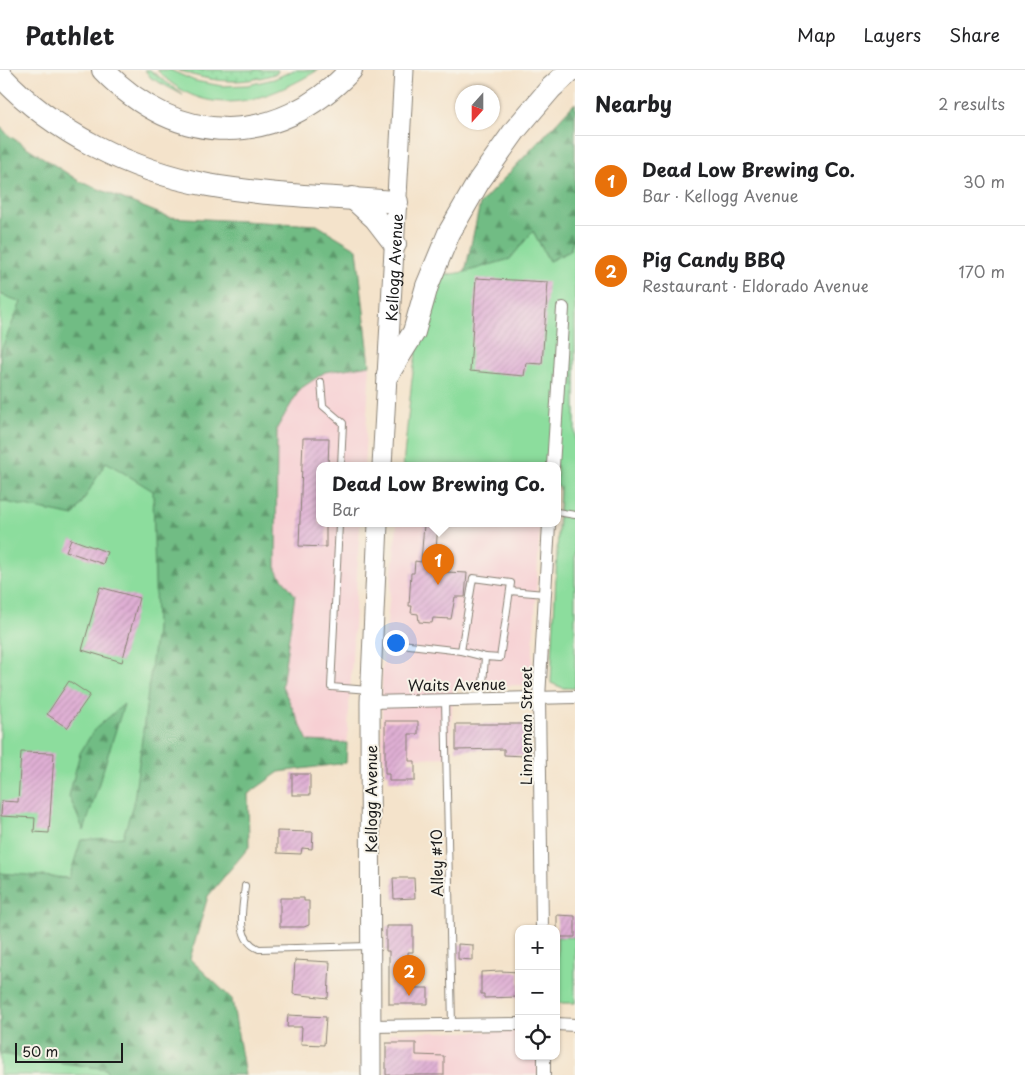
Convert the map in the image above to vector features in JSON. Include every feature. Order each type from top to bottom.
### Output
[{"type":"highway","points":[[103,70],[130,96],[164,116],[202,127],[227,128],[257,126],[294,114],[332,90],[351,70]]},
{"type":"highway","points":[[388,374],[414,332],[427,286],[449,233],[479,182],[516,129],[551,88],[571,70]]},
{"type":"highway","points":[[0,74],[16,92],[70,132],[127,162],[167,175],[208,185],[397,202]]},
{"type":"highway","points":[[354,198],[375,218],[395,244]]},
{"type":"main road","name":"Kellogg Avenue","points":[[382,462],[404,70]]},
{"type":"main road","name":"Kellogg Avenue","points":[[371,1075],[370,696],[378,527]]},
{"type":"street","points":[[553,462],[564,308]]},
{"type":"street","name":"Linneman Street","points":[[542,925],[539,698],[549,527]]},
{"type":"street","name":"Waits Avenue","points":[[370,696],[445,700],[575,696]]},
{"type":"street","points":[[370,1026],[515,1024]]},
{"type":"street","points":[[560,1024],[575,1024]]},
{"type":"street","points":[[544,1060],[544,1075]]},
{"type":"lane","points":[[321,382],[324,406],[343,423],[341,462]]},
{"type":"lane","points":[[561,513],[575,515]]},
{"type":"lane","points":[[339,527],[331,687],[370,696]]},
{"type":"lane","points":[[401,644],[500,658],[511,584],[473,578],[461,651]]},
{"type":"lane","points":[[510,590],[545,594]]},
{"type":"lane","points":[[482,699],[485,657]]},
{"type":"lane","name":"Alley #10","points":[[445,700],[452,1025]]},
{"type":"lane","points":[[244,886],[242,927],[245,939],[252,946],[259,949],[370,946]]},
{"type":"shaded area","points":[[370,365],[364,462],[316,462],[316,527],[360,527],[347,743],[308,741],[282,686],[295,596],[276,570],[277,428],[300,389],[325,372]]},
{"type":"shaded area","points":[[397,527],[540,527],[531,685],[453,686],[450,757],[382,759],[382,671]]},
{"type":"shaded area","points":[[515,1031],[515,1060],[538,1060],[538,1075],[386,1075],[386,1043],[390,1033]]},
{"type":"green space","points":[[145,70],[150,70],[183,95],[151,78]]},
{"type":"green space","points":[[157,70],[170,70],[195,81],[222,86],[248,85],[274,79],[294,70],[318,70],[277,91],[257,98],[236,102],[216,101],[195,96],[176,86]]},
{"type":"green space","points":[[178,70],[278,70],[277,73],[265,77],[228,81],[203,78]]},
{"type":"green space","points":[[575,103],[575,234],[570,251],[549,261],[533,231],[510,259],[465,272],[480,204]]},
{"type":"green space","points":[[0,126],[8,135],[79,181],[168,217],[317,225],[357,249],[370,365],[325,372],[300,389],[277,428],[276,570],[295,595],[282,686],[308,741],[347,743],[346,763],[279,772],[248,794],[249,847],[208,896],[190,959],[232,999],[245,1075],[108,1075],[106,1069],[0,1054],[0,873],[69,878],[81,840],[123,837],[134,801],[156,630],[153,491],[106,462],[74,516],[0,501],[0,353],[21,302],[0,294]]},
{"type":"green space","points":[[0,218],[166,434],[134,1075],[0,1075]]},
{"type":"green space","points":[[533,231],[549,261],[570,251],[575,234],[575,688],[563,688],[551,683],[558,527],[561,527],[561,462],[403,462],[412,379],[419,335],[438,276],[465,272]]},
{"type":"green space","points":[[124,704],[84,831],[69,796],[80,753],[94,730]]},
{"type":"green space","points":[[560,937],[575,937],[575,1003],[560,1003]]},
{"type":"building","points":[[476,278],[548,282],[542,364],[526,363],[524,376],[470,371]]},
{"type":"building","points":[[303,438],[329,438],[328,462],[316,462],[316,527],[326,527],[326,547],[299,546]]},
{"type":"building","points":[[424,527],[438,527],[435,563],[446,564],[446,572],[467,573],[465,597],[455,597],[451,619],[433,618],[432,623],[419,622],[418,614],[411,613],[412,606],[409,606],[411,573],[414,573],[415,561],[421,562]]},
{"type":"building","points":[[71,539],[107,552],[103,564],[66,551]]},
{"type":"building","points":[[100,587],[139,598],[122,662],[82,650]]},
{"type":"building","points":[[69,681],[90,695],[67,728],[47,714]]},
{"type":"building","points":[[385,721],[418,721],[418,734],[409,734],[409,761],[415,761],[415,781],[389,781],[389,774],[385,774]]},
{"type":"building","points":[[456,724],[522,724],[522,726],[525,726],[524,756],[504,755],[504,749],[456,750]]},
{"type":"building","points":[[21,752],[54,753],[49,833],[34,832],[35,818],[1,816],[2,801],[18,802]]},
{"type":"building","points":[[292,774],[310,774],[310,795],[292,795]]},
{"type":"building","points":[[277,831],[313,832],[312,849],[302,848],[301,854],[277,853]]},
{"type":"building","points":[[393,878],[414,878],[415,898],[394,899]]},
{"type":"building","points":[[280,898],[304,898],[304,901],[309,901],[309,925],[304,927],[280,927]]},
{"type":"building","points":[[557,915],[575,916],[575,937],[560,937],[560,925],[557,925]]},
{"type":"building","points":[[386,926],[413,926],[413,952],[408,952],[408,984],[414,984],[414,988],[428,988],[428,1004],[389,1004],[389,951],[386,951]]},
{"type":"building","points":[[458,944],[473,945],[473,960],[458,959]]},
{"type":"building","points":[[295,960],[330,962],[328,998],[293,994]]},
{"type":"building","points":[[481,972],[515,972],[515,997],[484,998],[484,994],[481,994]]},
{"type":"building","points":[[288,1015],[326,1017],[324,1045],[301,1044],[302,1027],[287,1027]]},
{"type":"building","points":[[386,1043],[416,1043],[416,1055],[444,1056],[444,1075],[386,1075]]},
{"type":"place","name":"Dead Low Brewing Co.","points":[[438,585]]},
{"type":"place","name":"Pig Candy BBQ","points":[[409,996]]}]
